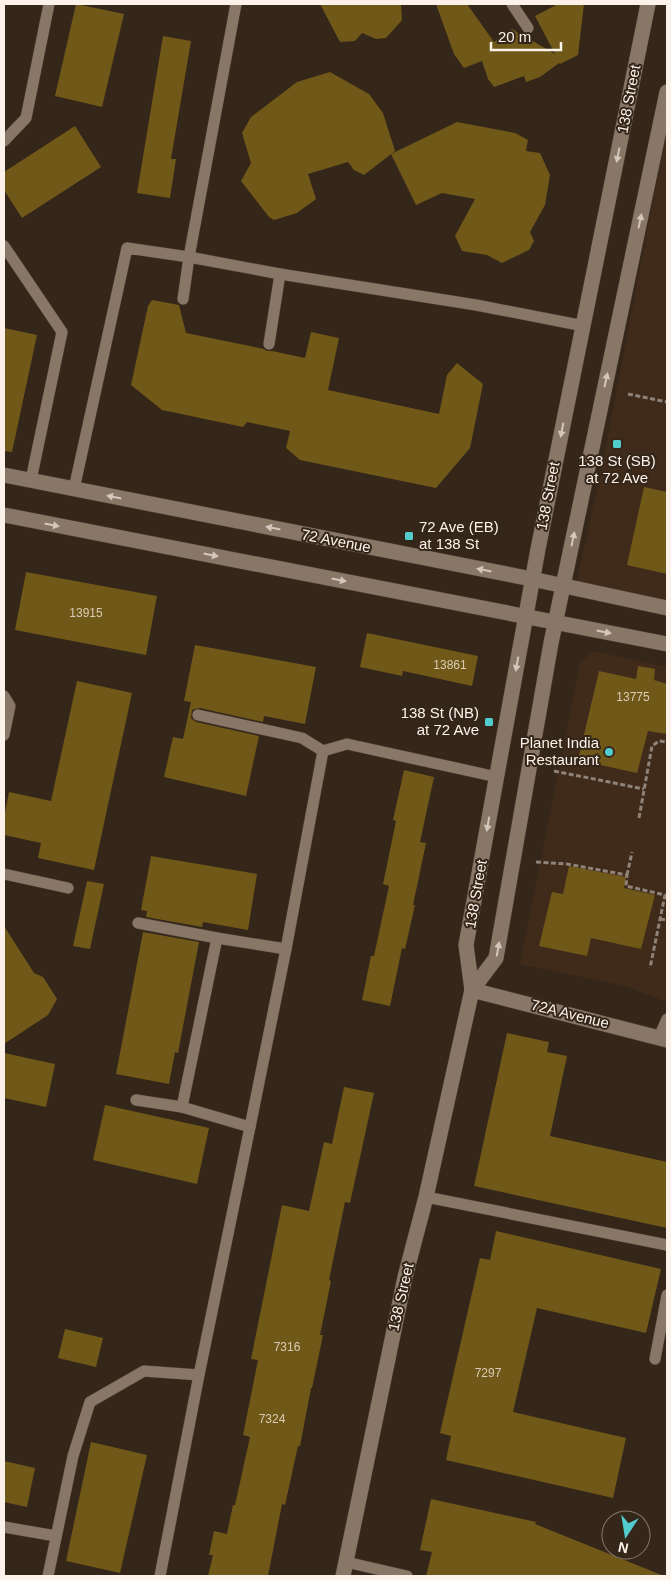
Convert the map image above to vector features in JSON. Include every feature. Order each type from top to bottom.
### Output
[{"type":"main road","name":"138 Street","points":[[345,1569],[405,1277],[426,1197],[472,990],[466,945],[532,579],[648,4]]},
{"type":"main road","name":"138 Street","points":[[472,990],[496,958],[563,586],[667,92]]},
{"type":"main road","name":"72 Avenue","points":[[4,475],[532,579],[667,608]]},
{"type":"main road","points":[[4,515],[667,644]]},
{"type":"main road","name":"72A Avenue","points":[[472,990],[663,1038]]},
{"type":"lane","points":[[4,141],[26,118],[49,4]]},
{"type":"lane","points":[[183,299],[189,257],[236,4]]},
{"type":"lane","points":[[512,4],[528,28]]},
{"type":"lane","points":[[4,246],[62,332],[31,480]]},
{"type":"lane","points":[[74,489],[127,248],[476,305],[584,326]]},
{"type":"lane","points":[[269,344],[280,274]]},
{"type":"lane","points":[[4,696],[10,706],[4,734]]},
{"type":"lane","points":[[198,715],[302,738],[323,751],[347,744],[497,777]]},
{"type":"lane","points":[[160,1576],[286,948],[323,751]]},
{"type":"lane","points":[[4,874],[68,888]]},
{"type":"lane","points":[[138,923],[217,938],[286,948]]},
{"type":"lane","points":[[182,1107],[217,938]]},
{"type":"lane","points":[[663,1038],[667,1019]]},
{"type":"lane","points":[[136,1100],[182,1107],[250,1127]]},
{"type":"lane","points":[[426,1197],[667,1245]]},
{"type":"lane","points":[[655,1359],[667,1295]]},
{"type":"lane","points":[[48,1576],[73,1456],[90,1402],[144,1372],[199,1375]]},
{"type":"lane","points":[[4,1527],[56,1536]]},
{"type":"lane","points":[[345,1569],[407,1576]]},
{"type":"path","points":[[628,394],[667,402]]},
{"type":"path","points":[[639,818],[652,746],[659,741],[667,742]]},
{"type":"path","points":[[554,771],[644,789]]},
{"type":"path","points":[[632,852],[626,886],[665,895],[650,968]]},
{"type":"path","points":[[536,862],[567,864],[627,875]]},
{"type":"path","points":[[660,919],[667,920]]},
{"type":"shaded area","points":[[667,127],[667,602],[576,584],[601,473]]},
{"type":"shaded area","points":[[593,651],[667,667],[667,1002],[625,986],[520,964],[580,663]]},
{"type":"building","points":[[76,4],[124,14],[102,107],[55,96]]},
{"type":"building","points":[[320,4],[401,4],[402,20],[386,38],[376,39],[362,33],[355,41],[340,42]]},
{"type":"building","points":[[436,4],[467,4],[494,42],[512,29],[555,54],[535,16],[558,4],[584,4],[578,55],[559,63],[540,77],[526,82],[524,76],[494,87],[488,79],[482,61],[464,68],[454,54]]},
{"type":"building","points":[[163,36],[191,41],[171,159],[176,159],[170,198],[137,193]]},
{"type":"building","points":[[330,72],[369,94],[383,113],[395,151],[364,175],[354,170],[348,162],[308,174],[316,199],[297,213],[274,220],[269,217],[241,181],[251,163],[242,133],[251,117],[297,82]]},
{"type":"building","points":[[457,122],[515,133],[528,140],[526,151],[540,153],[550,175],[545,205],[530,232],[534,241],[529,250],[502,263],[487,255],[462,251],[455,236],[475,199],[442,193],[416,205],[391,154]]},
{"type":"building","points":[[75,126],[101,167],[22,218],[4,190],[4,172]]},
{"type":"building","points":[[152,300],[179,305],[186,333],[267,351],[305,358],[311,332],[339,338],[328,390],[439,414],[447,375],[457,363],[483,384],[470,448],[436,488],[300,460],[286,448],[290,431],[247,422],[243,427],[162,410],[131,385],[148,306]]},
{"type":"building","points":[[4,328],[37,335],[12,452],[4,451]]},
{"type":"building","points":[[644,487],[667,492],[667,574],[627,565]]},
{"type":"building","points":[[26,572],[157,596],[146,655],[15,630]]},
{"type":"building","points":[[367,633],[478,656],[472,686],[403,671],[402,676],[360,667]]},
{"type":"building","points":[[195,645],[316,667],[305,724],[264,716],[263,722],[200,708],[192,710],[191,718],[196,722],[259,736],[246,796],[164,777],[173,737],[183,739],[191,702],[184,701]]},
{"type":"building","points":[[638,666],[655,669],[654,680],[667,684],[667,734],[648,731],[637,773],[578,760],[599,671],[636,679]]},
{"type":"building","points":[[77,681],[132,693],[94,870],[38,858],[41,843],[4,835],[4,818],[9,792],[51,801]]},
{"type":"building","points":[[404,770],[434,777],[420,842],[426,843],[413,905],[415,905],[405,949],[402,948],[390,1006],[362,1000],[371,956],[374,956],[389,886],[383,884],[396,821],[393,820]]},
{"type":"building","points":[[151,856],[257,874],[248,930],[203,922],[202,927],[146,917],[147,911],[141,910]]},
{"type":"building","points":[[569,866],[626,877],[624,888],[655,895],[641,949],[591,938],[587,956],[539,946],[552,892],[563,894]]},
{"type":"building","points":[[87,881],[104,884],[90,949],[73,946]]},
{"type":"building","points":[[4,926],[34,973],[43,977],[57,999],[48,1015],[4,1044]]},
{"type":"building","points":[[143,932],[199,942],[178,1053],[175,1052],[169,1084],[116,1074]]},
{"type":"building","points":[[507,1033],[549,1042],[547,1052],[567,1056],[550,1136],[667,1162],[667,1228],[474,1186]]},
{"type":"building","points":[[4,1053],[55,1064],[46,1107],[4,1098]]},
{"type":"building","points":[[344,1087],[374,1093],[350,1203],[345,1202],[329,1280],[331,1281],[320,1335],[323,1335],[300,1446],[298,1446],[285,1505],[282,1504],[268,1576],[208,1576],[213,1555],[209,1555],[214,1531],[227,1534],[250,1437],[243,1435],[258,1360],[251,1359],[282,1205],[309,1211],[324,1142],[332,1144]]},
{"type":"building","points":[[105,1105],[209,1128],[197,1184],[93,1160]]},
{"type":"building","points":[[496,1231],[661,1269],[646,1333],[537,1308],[513,1412],[626,1438],[613,1498],[446,1460],[451,1436],[440,1433],[480,1258],[490,1260]]},
{"type":"building","points":[[65,1329],[103,1338],[96,1367],[58,1358]]},
{"type":"building","points":[[91,1442],[147,1455],[120,1573],[66,1561]]},
{"type":"building","points":[[4,1461],[35,1468],[27,1507],[4,1502]]},
{"type":"building","points":[[431,1499],[536,1522],[535,1524],[601,1551],[601,1560],[624,1560],[664,1576],[426,1576],[432,1552],[420,1550]]},
{"type":"place","name":"138 St (SB) at 72 Ave","points":[[617,444]]},
{"type":"place","name":"72 Ave (EB) at 138 St","points":[[409,536]]},
{"type":"place","name":"138 St (NB) at 72 Ave","points":[[489,722]]},
{"type":"place","name":"Planet India Restaurant","points":[[609,752]]}]
